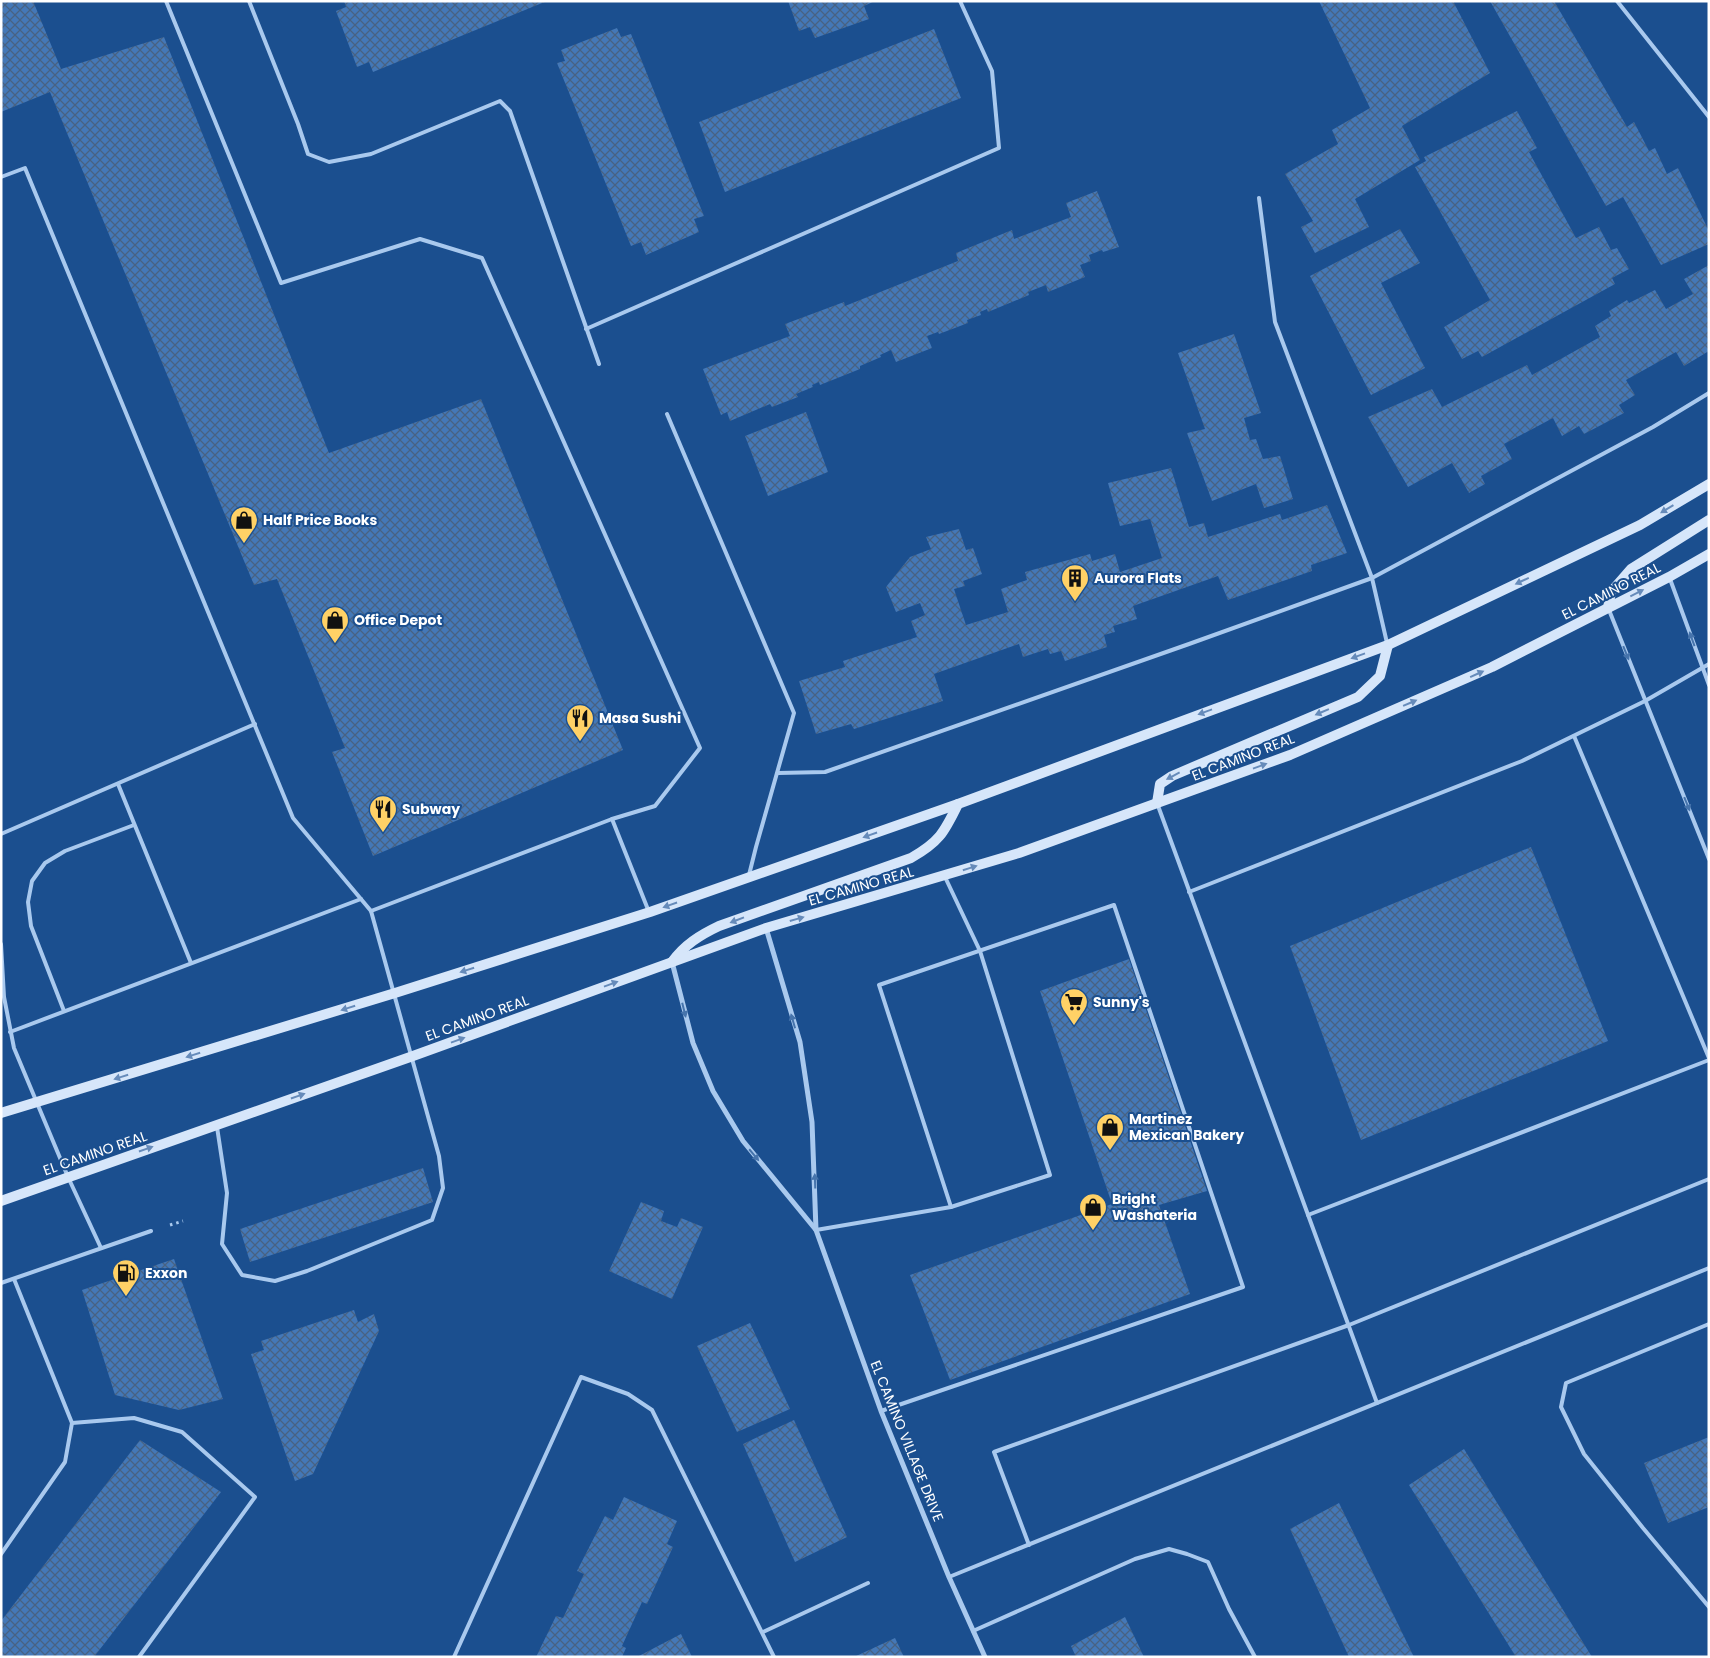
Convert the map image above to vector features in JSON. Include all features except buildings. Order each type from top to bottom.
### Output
[{"type":"main road","points":[[1,1113],[395,994],[650,912],[958,804],[1388,645],[1640,525],[1709,484]]},
{"type":"main road","points":[[1608,608],[1611,592],[1631,570],[1709,520]]},
{"type":"main road","name":"EL CAMINO REAL","points":[[1,1201],[413,1056],[766,928],[1019,853],[1290,755],[1492,667],[1669,577],[1709,554]]},
{"type":"main road","points":[[1157,804],[1160,784],[1172,776],[1358,697],[1380,676],[1388,645]]},
{"type":"main road","points":[[672,962],[689,943],[720,926],[911,858],[931,847],[946,829],[958,804]]},
{"type":"street","name":"EL CAMINO VILLAGE DRIVE","points":[[766,928],[800,1042],[812,1122],[816,1230],[881,1411],[949,1577],[985,1657]]},
{"type":"street","name":"EL CAMINO VILLAGE DRIVE","points":[[672,962],[693,1043],[713,1091],[743,1141],[816,1230]]},
{"type":"lane","points":[[166,1],[281,283],[420,239],[482,258],[700,748],[655,806],[612,819],[371,911]]},
{"type":"lane","points":[[249,1],[308,154],[329,162],[371,154],[500,101],[510,111],[599,364]]},
{"type":"lane","points":[[586,329],[999,148],[992,72],[960,1]]},
{"type":"lane","points":[[1617,1],[1709,118]]},
{"type":"lane","points":[[1,177],[25,168],[293,818],[371,911],[413,1056],[439,1156],[443,1188],[432,1220],[308,1271],[275,1281],[242,1275],[222,1244],[226,1193],[216,1125]]},
{"type":"lane","points":[[1259,198],[1275,322],[1372,578],[1388,645]]},
{"type":"lane","points":[[778,773],[825,772],[1372,578],[1653,427],[1709,393]]},
{"type":"lane","points":[[667,414],[794,713],[749,878]]},
{"type":"lane","points":[[1669,577],[1709,685]]},
{"type":"lane","points":[[1608,608],[1709,859]]},
{"type":"lane","points":[[1189,892],[1522,762],[1645,701],[1709,664]]},
{"type":"lane","points":[[1,834],[255,724]]},
{"type":"lane","points":[[1308,1215],[1709,1059],[1574,736]]},
{"type":"lane","points":[[118,784],[190,963]]},
{"type":"lane","points":[[1157,804],[1377,1403]]},
{"type":"lane","points":[[612,819],[650,912]]},
{"type":"lane","points":[[64,1011],[31,926],[28,902],[32,881],[45,863],[65,851],[134,824]]},
{"type":"lane","points":[[816,1230],[951,1207],[1050,1175],[980,951],[945,876]]},
{"type":"lane","points":[[10,1032],[361,899]]},
{"type":"lane","points":[[881,1411],[1243,1287],[1114,905],[878,985],[951,1207]]},
{"type":"lane","points":[[1,944],[4,997],[14,1048],[68,1177],[101,1248]]},
{"type":"lane","points":[[1029,1544],[994,1452],[1348,1325],[1709,1179]]},
{"type":"lane","points":[[1,1283],[151,1231]]},
{"type":"lane","points":[[949,1577],[1709,1268]]},
{"type":"lane","points":[[1,1554],[65,1462],[72,1423],[14,1279]]},
{"type":"lane","points":[[1709,1324],[1566,1383],[1561,1407],[1584,1454],[1709,1607]]},
{"type":"lane","points":[[454,1657],[581,1377],[628,1394],[652,1410],[774,1657]]},
{"type":"lane","points":[[72,1423],[134,1418],[182,1432],[255,1497],[139,1657]]},
{"type":"lane","points":[[973,1631],[1135,1559],[1170,1549],[1208,1562],[1229,1609],[1255,1657]]},
{"type":"lane","points":[[763,1632],[868,1583]]},
{"type":"place","name":"Half Price Books","points":[[244,544]]},
{"type":"place","name":"Aurora Flats","points":[[1075,602]]},
{"type":"place","name":"Office Depot","points":[[335,644]]},
{"type":"place","name":"Masa Sushi","points":[[580,742]]},
{"type":"place","name":"Subway","points":[[383,833]]},
{"type":"place","name":"Sunny's","points":[[1074,1026]]},
{"type":"place","name":"Martinez Mexican Bakery","points":[[1110,1151]]},
{"type":"place","name":"Bright Washateria","points":[[1093,1231]]},
{"type":"place","name":"Exxon","points":[[126,1297]]}]
